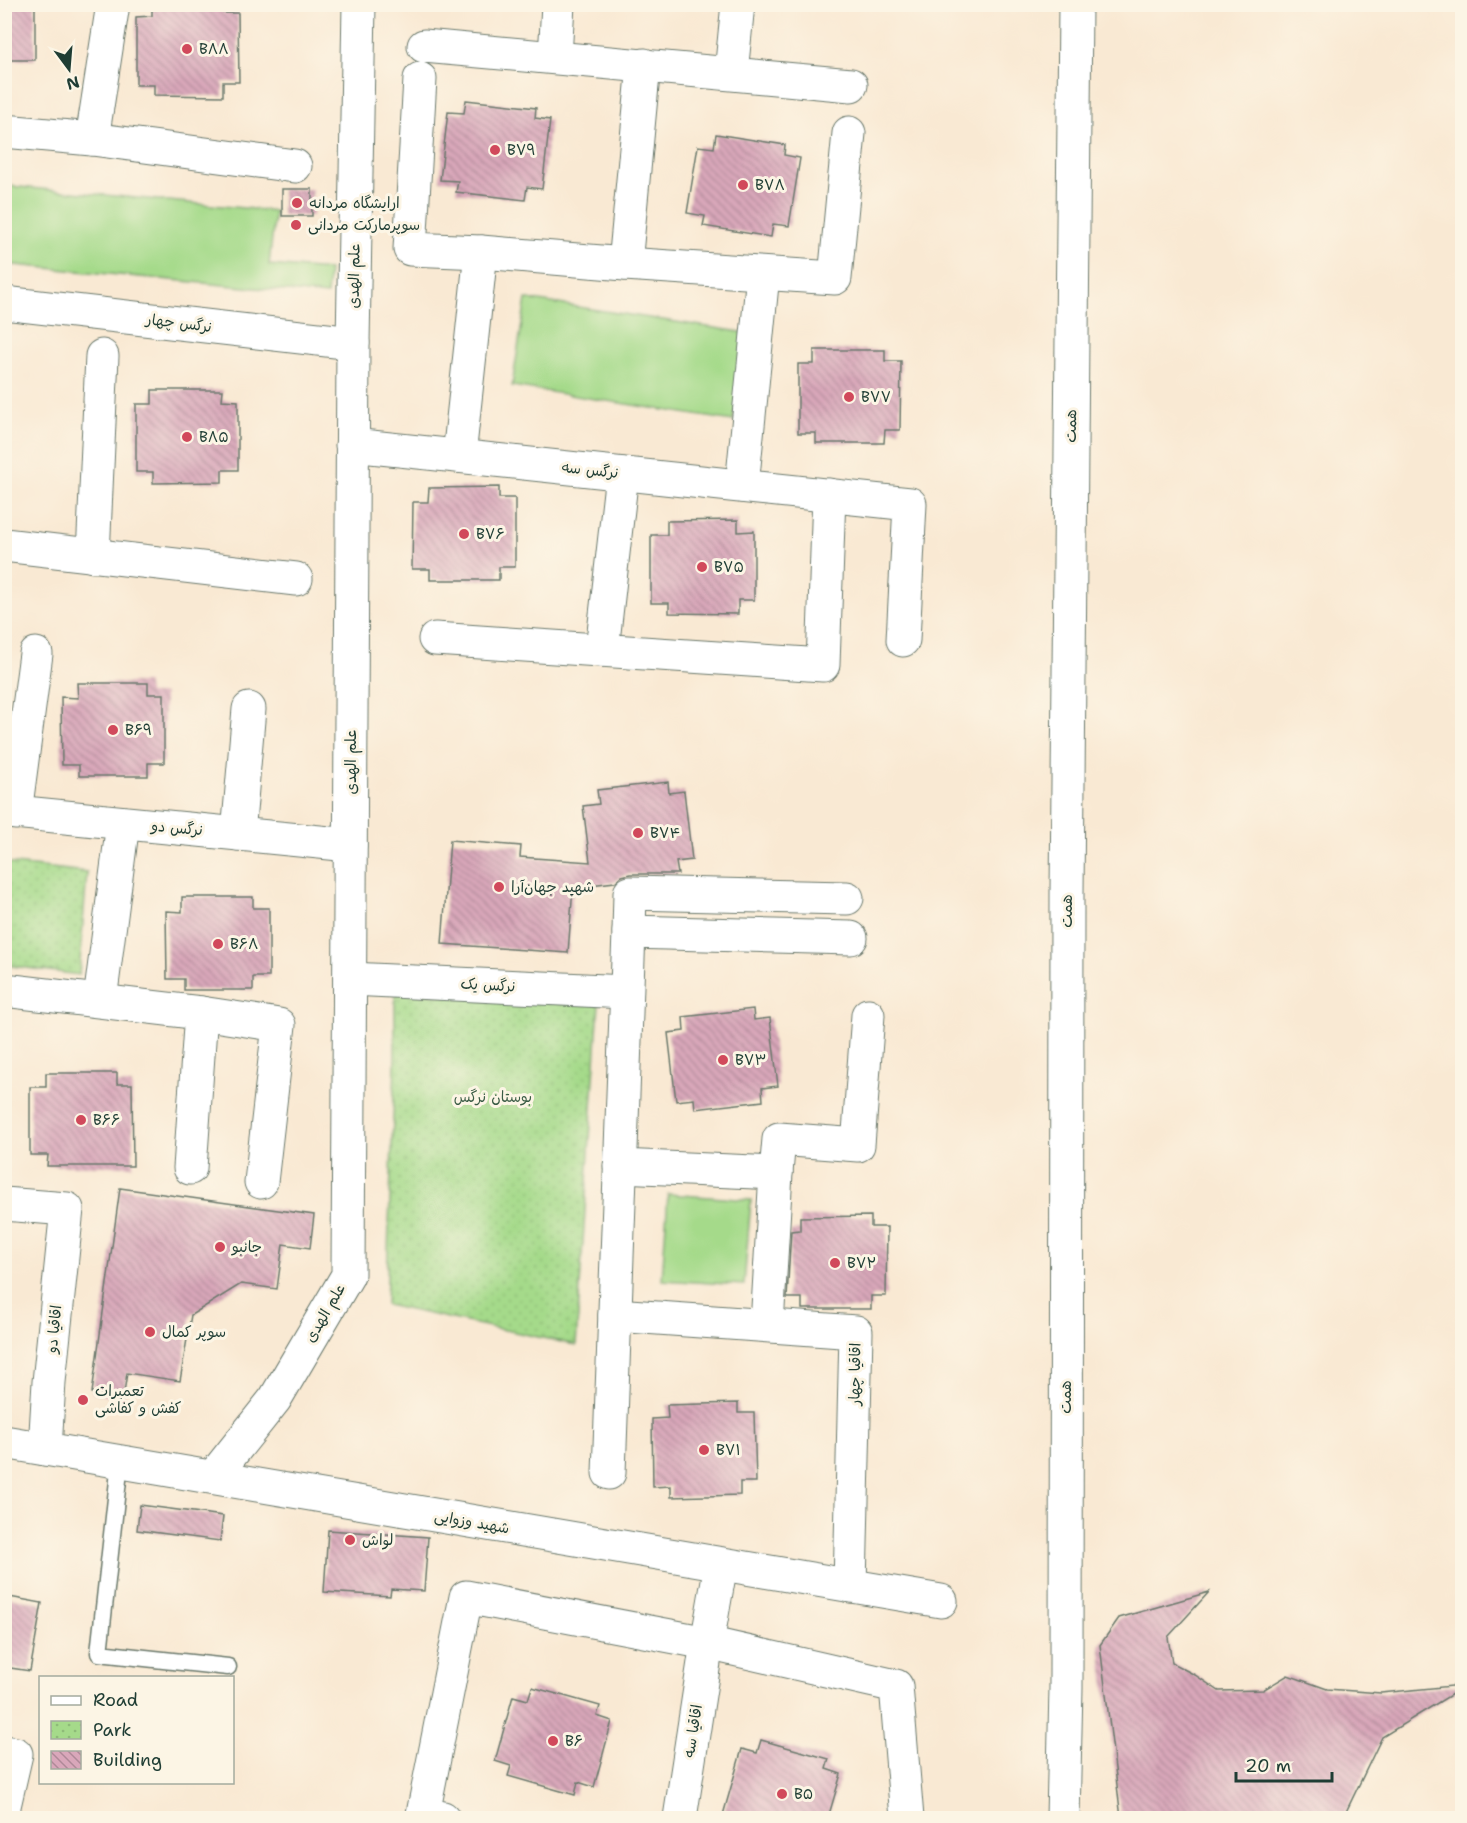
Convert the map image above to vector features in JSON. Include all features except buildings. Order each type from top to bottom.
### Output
[{"type":"street","points":[[92,139],[113,4]]},
{"type":"street","name":"علم الهدی","points":[[213,1477],[275,1399],[348,1275],[352,343],[359,4]]},
{"type":"street","points":[[555,57],[558,4]]},
{"type":"street","points":[[731,73],[738,4]]},
{"type":"street","name":"همت","points":[[1063,1818],[1066,1688],[1067,894],[1075,4]]},
{"type":"street","points":[[424,46],[851,85]]},
{"type":"street","points":[[625,264],[644,65]]},
{"type":"street","points":[[420,79],[410,249],[481,252],[835,278],[849,134]]},
{"type":"street","points":[[4,131],[92,139],[294,166]]},
{"type":"street","points":[[459,456],[481,252]]},
{"type":"street","points":[[742,486],[763,274]]},
{"type":"street","name":"نرگس چهار","points":[[4,303],[352,343]]},
{"type":"street","points":[[93,556],[102,356]]},
{"type":"street","name":"نرگس سه","points":[[352,445],[910,504],[903,640]]},
{"type":"street","points":[[602,650],[622,474]]},
{"type":"street","points":[[435,639],[823,665],[829,495]]},
{"type":"street","points":[[4,545],[296,579]]},
{"type":"street","points":[[10,812],[36,654]]},
{"type":"street","points":[[238,834],[249,710]]},
{"type":"street","name":"نرگس دو","points":[[10,812],[350,845]]},
{"type":"street","points":[[100,1000],[123,823]]},
{"type":"street","points":[[609,1473],[630,893],[846,898]]},
{"type":"street","points":[[629,932],[851,938]]},
{"type":"street","name":"نرگس یک","points":[[350,979],[626,992]]},
{"type":"street","points":[[5,999],[100,1000],[279,1025],[261,1182]]},
{"type":"street","points":[[190,1168],[201,1013]]},
{"type":"street","points":[[767,1325],[779,1139],[858,1145],[868,1015]]},
{"type":"street","points":[[620,1166],[776,1173]]},
{"type":"street","name":"اقاقیا دو","points":[[4,1204],[67,1209],[49,1382],[45,1449]]},
{"type":"street","name":"اقاقیا چهار","points":[[615,1315],[856,1332],[850,1586]]},
{"type":"street","name":"شهید وزوایی","points":[[4,1442],[941,1601]]},
{"type":"street","name":"اقاقیا سه","points":[[680,1818],[721,1564]]},
{"type":"street","points":[[443,1818],[423,1814],[466,1597],[707,1643],[896,1686],[906,1818]]},
{"type":"street","points":[[4,1752],[16,1754],[4,1806]]},
{"type":"lane","points":[[120,1462],[99,1653],[228,1667]]},
{"type":"green space","points":[[9,186],[275,211],[269,265],[329,270],[327,295],[5,264]]},
{"type":"green space","points":[[526,299],[747,333],[733,421],[512,386]]},
{"type":"green space","points":[[5,863],[87,872],[79,975],[5,965]]},
{"type":"green space","name":"بوستان نرگس","points":[[395,992],[599,1004],[576,1345],[386,1305],[395,1065]]},
{"type":"green space","points":[[668,1194],[751,1200],[744,1285],[662,1280]]},
{"type":"place","name":"B۸۸","points":[[187,49]]},
{"type":"place","name":"B۷۹","points":[[495,150]]},
{"type":"place","name":"B۷۸","points":[[743,185]]},
{"type":"place","name":"ارایشگاه مردانه","points":[[297,203]]},
{"type":"place","name":"سوپرمارکت مردانی","points":[[296,225]]},
{"type":"place","name":"B۷۷","points":[[849,397]]},
{"type":"place","name":"B۸۵","points":[[187,437]]},
{"type":"place","name":"B۷۶","points":[[464,534]]},
{"type":"place","name":"B۷۵","points":[[702,567]]},
{"type":"place","name":"B۶۹","points":[[113,730]]},
{"type":"place","name":"B۷۴","points":[[638,833]]},
{"type":"place","name":"شهید جهان‌آرا","points":[[499,887]]},
{"type":"place","name":"B۶۸","points":[[218,944]]},
{"type":"place","name":"B۷۳","points":[[723,1060]]},
{"type":"place","name":"B۶۶","points":[[81,1120]]},
{"type":"place","name":"جانبو","points":[[220,1247]]},
{"type":"place","name":"B۷۲","points":[[835,1263]]},
{"type":"place","name":"سوپر کمال","points":[[150,1332]]},
{"type":"place","name":"تعمیرات کفش و کفاشی","points":[[83,1400]]},
{"type":"place","name":"B۷۱","points":[[704,1450]]},
{"type":"place","name":"لواش","points":[[350,1540]]},
{"type":"place","name":"B۶","points":[[553,1741]]},
{"type":"place","name":"B۵","points":[[782,1794]]}]
